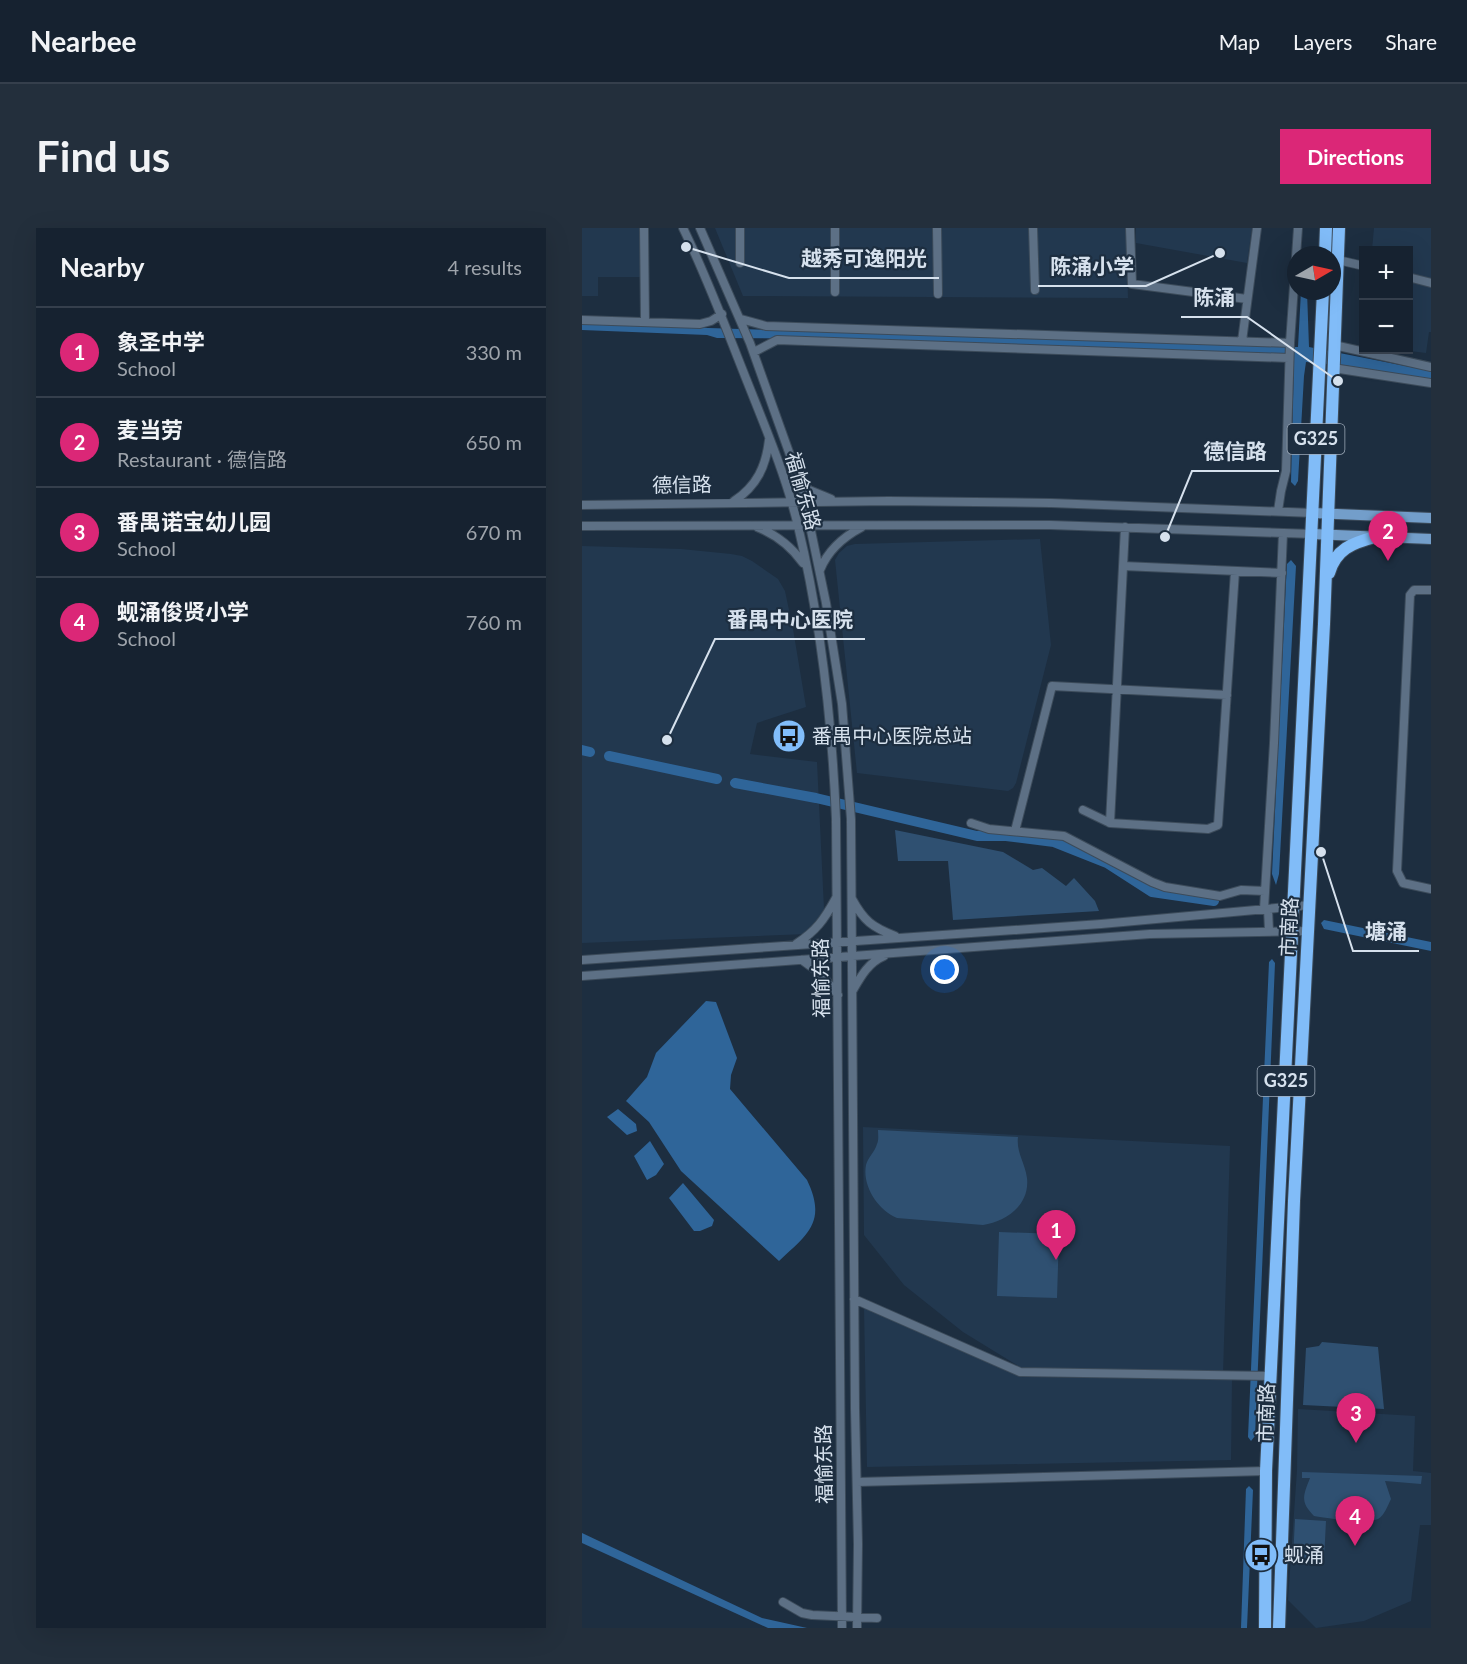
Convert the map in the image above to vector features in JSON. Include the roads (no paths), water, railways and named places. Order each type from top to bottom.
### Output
[{"type":"highway","points":[[1325,246],[1326,228]]},
{"type":"highway","name":"市南路","points":[[1338,246],[1339,228]]},
{"type":"highway","name":"市南路","points":[[1265,1628],[1266,1376],[1292,955],[1323,300]]},
{"type":"highway","name":"市南路","points":[[1279,1628],[1294,1201],[1326,586],[1336,300]]},
{"type":"highway","points":[[1326,586],[1332,565],[1342,549],[1354,542],[1375,537]]},
{"type":"highway","points":[[1295,883],[1311,883]]},
{"type":"highway","points":[[1292,955],[1307,955]]},
{"type":"main road","name":"德信路","points":[[1313,513],[1431,518]]},
{"type":"main road","points":[[1361,536],[1362,515]]},
{"type":"main road","name":"德信路","points":[[1312,534],[1431,539]]},
{"type":"street","points":[[644,228],[645,322]]},
{"type":"street","name":"福愉东路","points":[[683,228],[722,314],[769,436],[791,501],[806,568],[828,700],[835,788],[838,941],[842,1628]]},
{"type":"street","name":"福愉东路","points":[[700,228],[754,352],[795,471],[810,526],[837,665],[851,819],[857,1628]]},
{"type":"street","points":[[740,228],[740,263]]},
{"type":"street","points":[[835,228],[836,292]]},
{"type":"street","points":[[937,228],[938,294]]},
{"type":"street","points":[[1034,228],[1035,290]]},
{"type":"street","points":[[1130,228],[1132,284],[1247,299]]},
{"type":"street","points":[[1242,341],[1257,228]]},
{"type":"street","points":[[1278,512],[1286,471],[1289,357],[1298,228]]},
{"type":"street","points":[[1341,261],[1359,265]]},
{"type":"street","points":[[1413,278],[1431,283]]},
{"type":"street","points":[[582,320],[700,324],[722,314]]},
{"type":"street","points":[[742,322],[766,326],[1242,341],[1290,345]]},
{"type":"street","points":[[754,352],[777,340],[1289,357]]},
{"type":"street","points":[[1334,346],[1431,367]]},
{"type":"street","points":[[1333,367],[1431,383]]},
{"type":"street","points":[[733,502],[744,495],[759,477],[767,456],[769,436]]},
{"type":"street","points":[[795,471],[809,490],[824,497],[842,501]]},
{"type":"street","name":"德信路","points":[[582,505],[791,501],[1051,503],[1313,513]]},
{"type":"street","points":[[819,570],[825,557],[835,545],[864,525]]},
{"type":"street","name":"德信路","points":[[582,526],[1050,525],[1312,534]]},
{"type":"street","points":[[754,526],[785,543],[806,568]]},
{"type":"street","points":[[1110,823],[1125,527]]},
{"type":"street","points":[[1269,931],[1265,891],[1275,743],[1283,533]]},
{"type":"street","points":[[1123,566],[1282,573]]},
{"type":"street","points":[[1083,810],[1110,823],[1208,829],[1218,825],[1235,571]]},
{"type":"street","points":[[1431,590],[1414,590],[1410,595],[1398,871],[1402,883],[1431,889]]},
{"type":"street","points":[[1015,831],[1052,686],[1227,695]]},
{"type":"street","points":[[971,823],[988,829],[1064,836],[1165,887],[1220,896],[1241,890],[1265,891]]},
{"type":"street","points":[[795,944],[812,934],[825,919],[837,891],[851,886]]},
{"type":"street","points":[[852,897],[865,919],[876,928],[898,937]]},
{"type":"street","points":[[582,960],[1101,924],[1310,905]]},
{"type":"street","points":[[582,976],[1150,934],[1309,931]]},
{"type":"street","points":[[852,990],[862,973],[872,963],[889,954]]},
{"type":"street","points":[[802,960],[821,974],[838,995]]},
{"type":"street","points":[[854,1299],[1020,1372],[1266,1376]]},
{"type":"street","points":[[857,1482],[1266,1471]]},
{"type":"street","points":[[842,1572],[858,1572]]},
{"type":"street","points":[[783,1602],[802,1613],[842,1618],[877,1618]]},
{"type":"waterway","points":[[582,750],[590,752]]},
{"type":"waterway","points":[[609,756],[717,779]]},
{"type":"waterway","points":[[735,783],[816,798],[977,836],[1006,836],[1054,842],[1107,863],[1152,892],[1214,901]]},
{"type":"place","name":"越秀可逸阳光","points":[[686,247]]},
{"type":"place","name":"陈涌小学","points":[[1220,253]]},
{"type":"place","name":"陈涌","points":[[1338,381]]},
{"type":"place","name":"德信路","points":[[1165,537]]},
{"type":"place","name":"麦当劳","points":[[1388,561]]},
{"type":"place","name":"番禺中心医院总站","points":[[789,736]]},
{"type":"place","name":"番禺中心医院","points":[[667,740]]},
{"type":"place","name":"塘涌","points":[[1321,852]]},
{"type":"place","name":"象圣中学","points":[[1056,1260]]},
{"type":"place","name":"番禺诺宝幼儿园","points":[[1356,1443]]},
{"type":"place","name":"蚬涌俊贤小学","points":[[1355,1546]]},
{"type":"place","name":"蚬涌","points":[[1261,1555]]}]
